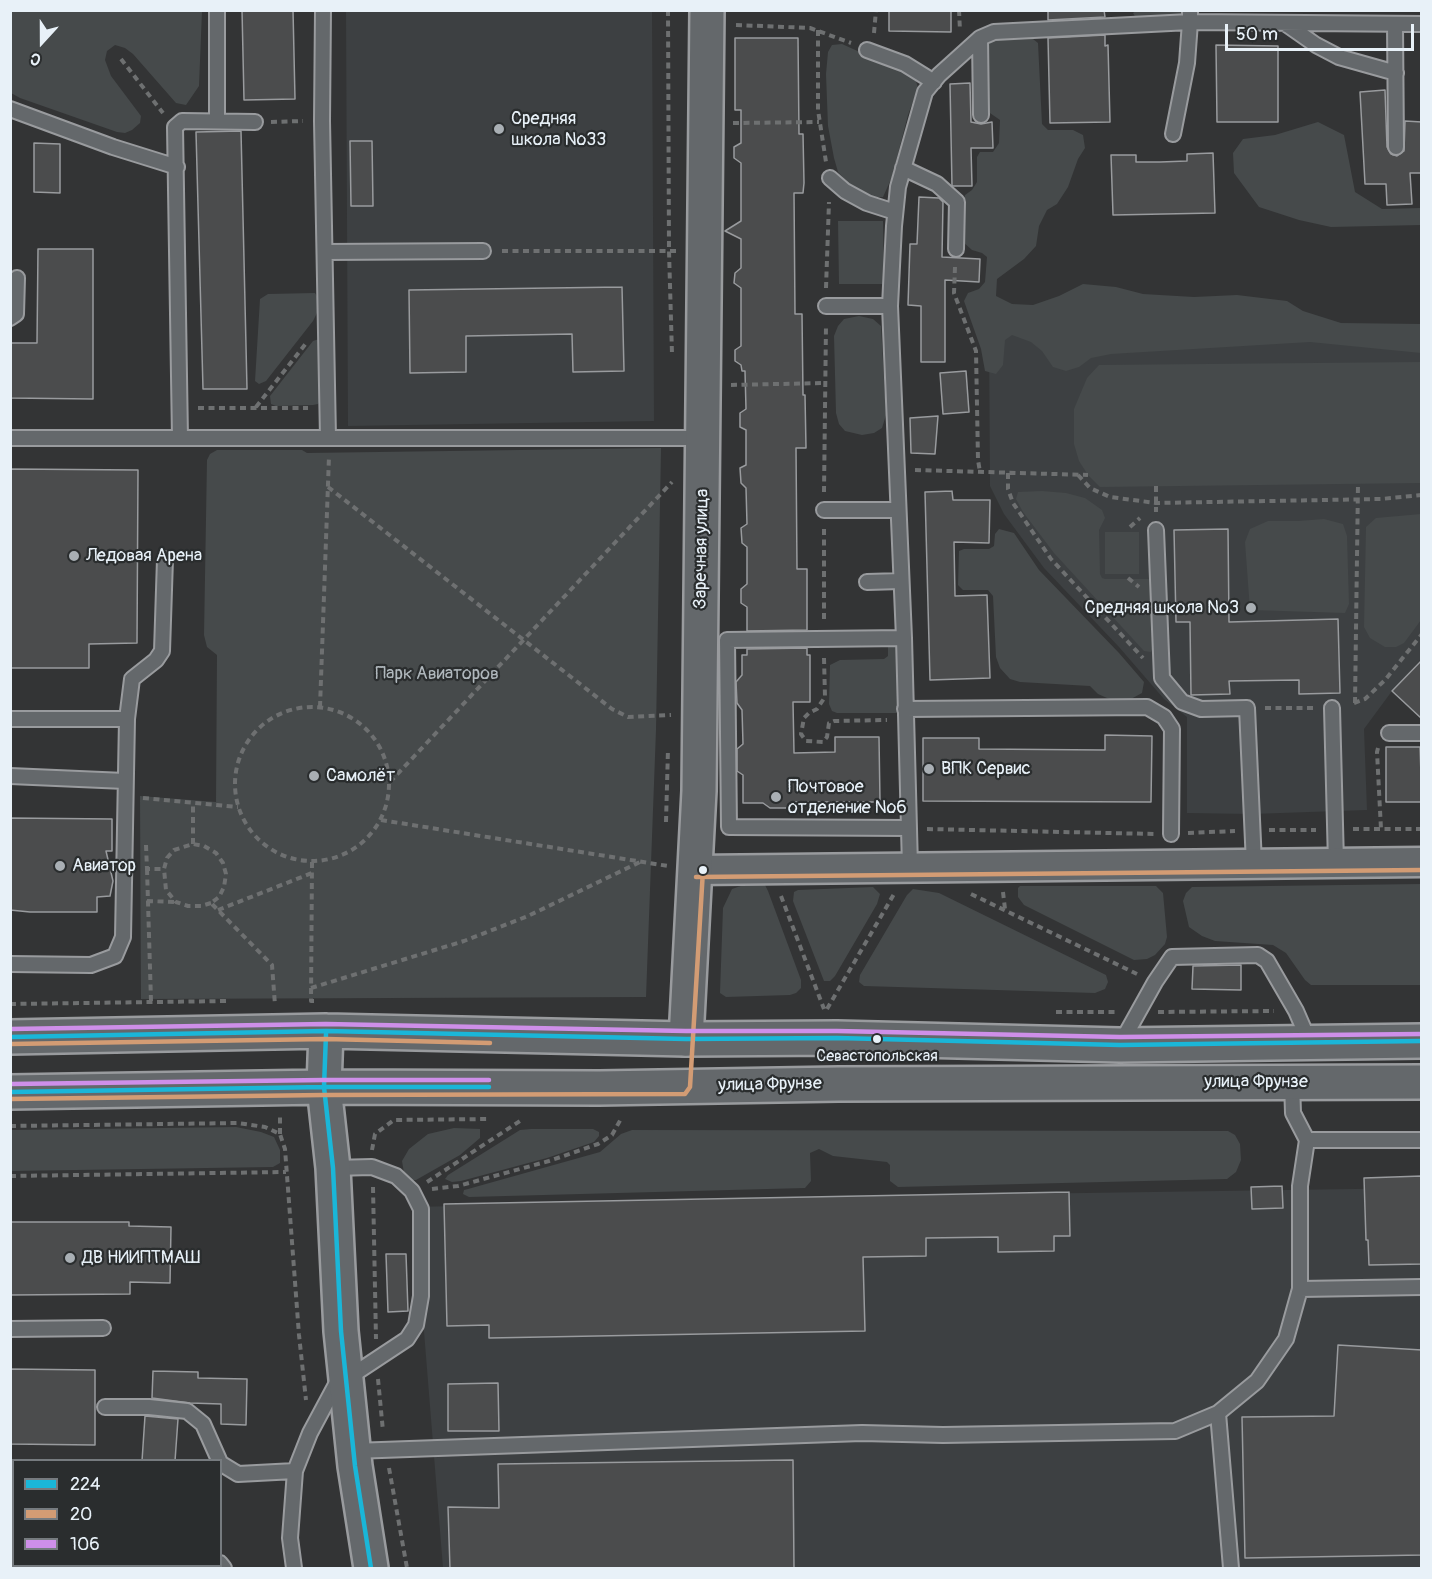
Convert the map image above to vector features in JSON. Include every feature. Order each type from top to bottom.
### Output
[{"type":"main road","name":"Заречная улица","points":[[683,1087],[696,870],[684,715],[689,438],[705,252],[717,18]]},
{"type":"main road","points":[[10,1037],[279,1012],[686,1039],[837,1038],[1120,1045],[1422,1041]]},
{"type":"main road","points":[[325,1016],[324,1087],[333,1168],[338,1287],[345,1373],[353,1451],[371,1569]]},
{"type":"main road","name":"улица Фрунзе","points":[[10,1092],[324,1087],[598,1088],[839,1083],[1422,1082]]},
{"type":"street","points":[[696,870],[1422,862]]},
{"type":"lane","points":[[217,10],[217,120]]},
{"type":"lane","points":[[323,10],[322,121],[328,438]]},
{"type":"lane","points":[[1173,134],[1187,63],[1190,16]]},
{"type":"lane","points":[[910,867],[902,581],[890,306],[898,187],[925,92],[980,38],[994,32],[1190,16],[1286,24],[1355,17],[1395,24],[1422,24]]},
{"type":"lane","points":[[1286,24],[1316,45],[1339,57],[1396,73]]},
{"type":"lane","points":[[1395,24],[1396,147]]},
{"type":"lane","points":[[980,38],[981,115]]},
{"type":"lane","points":[[867,50],[905,64],[934,82]]},
{"type":"lane","points":[[10,109],[113,147],[177,167]]},
{"type":"lane","points":[[180,438],[175,127],[182,121],[255,122]]},
{"type":"lane","points":[[903,168],[937,184],[957,202],[956,249]]},
{"type":"lane","points":[[830,178],[845,191],[860,199],[895,212]]},
{"type":"lane","points":[[325,252],[483,251]]},
{"type":"lane","points":[[10,318],[16,314],[17,278]]},
{"type":"lane","points":[[826,306],[890,306]]},
{"type":"lane","points":[[10,438],[689,438]]},
{"type":"lane","points":[[824,510],[898,510]]},
{"type":"lane","points":[[1156,530],[1162,678],[1182,702],[1201,709],[1247,708],[1254,864]]},
{"type":"lane","points":[[10,964],[91,965],[115,956],[123,937],[127,719],[132,679],[156,660],[162,651],[165,559]]},
{"type":"lane","points":[[867,582],[902,581]]},
{"type":"lane","points":[[904,638],[727,640],[729,826],[908,828]]},
{"type":"lane","points":[[905,714],[1147,707],[1164,717],[1172,729],[1171,834]]},
{"type":"lane","points":[[1332,708],[1336,863]]},
{"type":"lane","points":[[10,719],[127,719]]},
{"type":"lane","points":[[1389,733],[1422,733]]},
{"type":"lane","points":[[10,776],[125,781]]},
{"type":"lane","points":[[1120,1045],[1155,982],[1174,957],[1257,955],[1267,962],[1296,1011],[1310,1043]]},
{"type":"lane","points":[[353,1451],[862,1433],[943,1435],[1175,1431],[1218,1413],[1257,1381],[1286,1339],[1300,1289],[1300,1186],[1307,1140],[1293,1113],[1292,1082]]},
{"type":"lane","points":[[1307,1140],[1422,1140]]},
{"type":"lane","points":[[288,1567],[295,1471],[310,1433],[345,1373],[376,1361],[407,1339],[416,1325],[421,1296],[421,1209],[412,1191],[396,1176],[372,1167],[333,1168]]},
{"type":"lane","points":[[1300,1289],[1422,1287]]},
{"type":"lane","points":[[10,1329],[103,1328]]},
{"type":"lane","points":[[105,1407],[149,1407],[187,1411],[203,1424],[219,1459]]},
{"type":"lane","points":[[1218,1413],[1231,1569]]},
{"type":"lane","points":[[222,1463],[238,1474],[295,1471]]},
{"type":"path","points":[[668,10],[672,356]]},
{"type":"path","points":[[717,18],[818,30],[867,50]]},
{"type":"path","points":[[818,30],[819,122],[830,178],[825,383],[825,697],[818,709],[804,718],[801,734],[806,741],[823,742],[827,737],[829,723],[834,721],[905,714]]},
{"type":"path","points":[[121,58],[175,127]]},
{"type":"path","points":[[255,122],[322,121]]},
{"type":"path","points":[[726,123],[819,122]]},
{"type":"path","points":[[956,249],[954,293],[976,351],[980,472]]},
{"type":"path","points":[[483,251],[669,250],[705,252]]},
{"type":"path","points":[[256,408],[326,316]]},
{"type":"path","points":[[727,385],[825,383]]},
{"type":"path","points":[[180,408],[328,408]]},
{"type":"path","points":[[672,494],[672,482],[689,438]]},
{"type":"path","points":[[320,707],[329,454]]},
{"type":"path","points":[[896,470],[1088,475]]},
{"type":"path","points":[[1008,473],[1008,489],[1013,504],[1051,559],[1162,678]]},
{"type":"path","points":[[1078,475],[1090,488],[1110,497],[1156,503],[1422,495]]},
{"type":"path","points":[[390,782],[672,482]]},
{"type":"path","points":[[1355,703],[1358,484]]},
{"type":"path","points":[[1156,486],[1156,530]]},
{"type":"path","points":[[328,487],[612,709],[628,717],[684,715]]},
{"type":"path","points":[[1247,708],[1344,708],[1365,699],[1385,680],[1422,634]]},
{"type":"path","points":[[669,704],[684,715]]},
{"type":"path","points":[[303,707],[320,707],[349,716],[371,733],[385,757],[390,782],[388,803],[381,820],[370,836],[348,853],[312,862],[285,856],[268,847],[248,828],[238,807],[235,784],[237,765],[254,732],[268,720],[285,711],[303,707]]},
{"type":"path","points":[[669,727],[684,715]]},
{"type":"path","points":[[1381,829],[1377,752],[1380,741],[1389,733]]},
{"type":"path","points":[[666,831],[668,738]]},
{"type":"path","points":[[125,797],[238,807]]},
{"type":"path","points":[[193,803],[193,844]]},
{"type":"path","points":[[381,820],[696,870]]},
{"type":"path","points":[[146,834],[151,1002]]},
{"type":"path","points":[[147,901],[176,902],[188,906],[211,903],[219,897],[224,887],[226,874],[223,863],[216,853],[204,846],[193,844],[174,850],[167,858],[164,869],[166,890],[176,902]]},
{"type":"path","points":[[311,988],[464,941],[517,920],[642,861]]},
{"type":"path","points":[[312,862],[311,1001],[325,1016]]},
{"type":"path","points":[[664,865],[664,876]]},
{"type":"path","points":[[825,1013],[910,867]]},
{"type":"path","points":[[147,869],[164,869]]},
{"type":"path","points":[[771,870],[825,1013]]},
{"type":"path","points":[[218,910],[312,873]]},
{"type":"path","points":[[963,891],[1155,982]]},
{"type":"path","points":[[211,903],[272,965],[279,1012]]},
{"type":"path","points":[[10,1004],[230,1001]]},
{"type":"path","points":[[263,1001],[279,1012]]},
{"type":"path","points":[[302,1001],[311,1001]]},
{"type":"path","points":[[814,1013],[836,1011]]},
{"type":"path","points":[[1045,1012],[1296,1011]]},
{"type":"path","points":[[281,1089],[280,1134],[285,1149],[299,1335],[310,1433]]},
{"type":"path","points":[[412,1191],[458,1186],[559,1158],[598,1144],[612,1135],[622,1117]]},
{"type":"path","points":[[412,1191],[523,1119]]},
{"type":"path","points":[[10,1126],[238,1123],[265,1127],[280,1134]]},
{"type":"path","points":[[10,1176],[286,1172]]},
{"type":"path","points":[[374,1234],[376,1361]]},
{"type":"shaded area","name":"Средняя школа №33","points":[[346,11],[652,11],[654,421],[348,426]]},
{"type":"shaded area","name":"Средняя школа №3","points":[[1421,330],[1421,659],[1392,691],[1364,729],[1367,810],[1252,814],[1187,813],[1187,717],[1164,699],[1119,647],[1044,568],[1004,514],[990,486],[989,331]]},
{"type":"shaded area","points":[[1421,1188],[1421,1568],[443,1568],[414,1207],[883,1196]]},
{"type":"green space","points":[[11,10],[202,11],[199,86],[186,105],[176,103],[133,54],[115,45],[107,51],[105,60],[111,76],[141,116],[140,123],[132,130],[125,133],[117,132],[20,98],[11,93]]},
{"type":"green space","points":[[1137,10],[1186,11],[1186,14],[1137,20],[1133,13]]},
{"type":"green space","points":[[1033,39],[1038,43],[1042,124],[1048,130],[1073,130],[1083,135],[1085,148],[1078,159],[1068,187],[1057,204],[1047,210],[1039,226],[1036,246],[1024,259],[997,279],[996,296],[1012,304],[1033,305],[1083,284],[1116,287],[1143,294],[1194,297],[1237,295],[1287,301],[1303,311],[1341,323],[1421,324],[1421,353],[1310,342],[1111,354],[1091,358],[1079,367],[1066,371],[1053,367],[1042,351],[1031,342],[1012,335],[1005,340],[1003,365],[996,374],[985,371],[981,349],[964,301],[968,293],[979,289],[985,282],[987,257],[972,250],[963,242],[963,204],[965,195],[977,182],[977,157],[980,152],[993,152],[999,143],[1000,120],[987,111],[987,47],[991,42],[997,40]]},
{"type":"green space","points":[[842,44],[902,71],[916,81],[918,88],[908,115],[892,177],[883,197],[872,197],[848,183],[838,172],[834,158],[828,126],[826,74],[828,52],[832,45]]},
{"type":"green space","points":[[1318,122],[1344,135],[1355,192],[1382,209],[1420,208],[1421,204],[1421,225],[1331,227],[1299,220],[1259,207],[1234,173],[1233,153],[1243,139],[1275,135]]},
{"type":"green space","points":[[838,221],[883,221],[884,284],[839,284]]},
{"type":"green space","points":[[315,293],[318,298],[317,313],[313,321],[266,381],[259,384],[255,381],[260,299],[268,294]]},
{"type":"green space","points":[[859,316],[873,319],[881,326],[886,415],[882,428],[874,433],[862,435],[845,431],[839,424],[836,413],[834,336],[844,319]]},
{"type":"green space","points":[[319,339],[321,400],[318,404],[313,405],[276,406],[271,404],[270,396],[313,341]]},
{"type":"green space","points":[[1421,362],[1421,483],[1100,487],[1079,461],[1074,444],[1074,409],[1087,378],[1099,365]]},
{"type":"green space","name":"Парк Авиаторов","points":[[661,448],[656,730],[646,997],[141,999],[140,796],[216,802],[217,655],[207,647],[204,635],[207,460],[210,454],[217,450],[302,450],[307,453]]},
{"type":"green space","points":[[1018,492],[1066,493],[1085,498],[1102,510],[1105,518],[1099,530],[1102,578],[1150,579],[1154,584],[1153,648],[1151,652],[1144,651],[1054,553],[1023,512],[1016,499]]},
{"type":"green space","points":[[1421,514],[1421,620],[1404,643],[1396,647],[1385,647],[1370,638],[1364,627],[1366,527],[1376,518]]},
{"type":"green space","points":[[1324,519],[1343,524],[1347,536],[1349,604],[1345,613],[1250,610],[1245,542],[1250,529],[1268,521]]},
{"type":"green space","points":[[999,529],[1014,533],[1039,570],[1119,653],[1144,682],[1142,693],[1129,700],[1116,702],[1098,694],[1090,686],[1020,682],[1010,679],[1000,668],[996,657],[993,596],[988,590],[963,590],[958,585],[959,551],[989,549],[994,546],[995,534]]},
{"type":"green space","points":[[1105,532],[1139,532],[1139,574],[1105,574]]},
{"type":"green space","points":[[898,642],[902,709],[899,713],[837,713],[832,711],[829,704],[830,665],[840,660],[884,659],[888,656],[890,643]]},
{"type":"green space","points":[[752,882],[760,882],[768,891],[801,980],[801,988],[796,993],[726,997],[720,993],[723,908],[732,889]]},
{"type":"green space","points":[[1421,884],[1421,985],[1311,985],[1286,953],[1273,945],[1215,941],[1202,936],[1189,927],[1183,901],[1186,893],[1192,887]]},
{"type":"green space","points":[[1020,886],[1156,886],[1163,893],[1167,937],[1165,944],[1155,955],[1147,959],[1134,960],[1024,905],[1018,897]]},
{"type":"green space","points":[[873,887],[880,894],[877,904],[835,976],[830,981],[824,981],[793,901],[794,892]]},
{"type":"green space","points":[[913,889],[939,893],[1106,975],[1108,982],[1105,989],[1095,993],[864,986],[859,982],[860,975],[907,895]]},
{"type":"green space","points":[[236,1127],[274,1137],[280,1150],[280,1163],[273,1167],[11,1171],[11,1130]]},
{"type":"green space","points":[[454,1128],[480,1129],[480,1138],[460,1155],[416,1180],[410,1180],[404,1173],[402,1161],[409,1149],[428,1134]]},
{"type":"green space","points":[[593,1129],[599,1132],[599,1136],[594,1142],[547,1158],[461,1181],[452,1182],[445,1179],[520,1130]]},
{"type":"green space","points":[[632,1130],[1228,1131],[1235,1135],[1240,1144],[1241,1160],[1236,1172],[1227,1179],[898,1187],[890,1181],[890,1165],[887,1162],[833,1156],[819,1149],[810,1153],[811,1181],[805,1188],[469,1197],[463,1194],[464,1190],[600,1152],[621,1134]]},
{"type":"building","points":[[242,10],[293,10],[295,99],[244,100]]},
{"type":"building","points":[[889,10],[951,10],[951,32],[889,31]]},
{"type":"building","points":[[1048,10],[1104,10],[1105,17],[1048,20]]},
{"type":"building","points":[[1105,35],[1105,46],[1108,45],[1110,122],[1050,123],[1048,38]]},
{"type":"building","points":[[735,38],[798,38],[799,134],[803,134],[804,183],[803,193],[794,193],[795,314],[802,314],[806,448],[796,448],[797,569],[807,569],[807,630],[747,631],[747,607],[741,603],[741,589],[747,584],[747,547],[742,543],[741,528],[747,524],[746,488],[741,483],[740,468],[746,465],[746,430],[740,427],[740,413],[746,409],[745,371],[742,371],[741,365],[735,361],[735,350],[741,346],[741,288],[734,283],[735,273],[741,268],[741,239],[725,231],[741,221],[741,163],[734,158],[734,147],[741,143],[741,110],[735,110]]},
{"type":"building","points":[[1216,45],[1278,46],[1278,122],[1217,122]]},
{"type":"building","points":[[970,83],[971,122],[981,124],[992,122],[993,148],[971,148],[972,186],[952,186],[950,84]]},
{"type":"building","points":[[1385,90],[1387,147],[1391,154],[1397,156],[1404,151],[1405,121],[1422,122],[1422,173],[1410,173],[1412,204],[1387,205],[1386,184],[1365,184],[1360,92]]},
{"type":"building","points":[[241,131],[247,389],[203,389],[196,132]]},
{"type":"building","points":[[350,141],[372,141],[373,206],[351,206]]},
{"type":"building","points":[[34,143],[60,144],[60,193],[34,192]]},
{"type":"building","points":[[1213,153],[1215,213],[1113,215],[1111,155],[1136,155],[1136,162],[1160,162],[1187,161],[1187,154]]},
{"type":"building","points":[[919,197],[939,198],[943,202],[942,257],[980,259],[979,282],[945,280],[945,362],[921,362],[921,306],[908,305],[910,244],[917,244]]},
{"type":"building","points":[[38,249],[93,249],[93,399],[10,398],[10,343],[37,343]]},
{"type":"building","points":[[622,287],[624,371],[573,372],[572,334],[466,336],[466,372],[410,373],[409,290]]},
{"type":"building","points":[[966,371],[969,412],[943,414],[940,373]]},
{"type":"building","points":[[938,416],[935,454],[911,453],[910,418]]},
{"type":"building","name":"Ледовая Арена","points":[[10,469],[138,470],[137,643],[89,644],[89,668],[10,668]]},
{"type":"building","points":[[952,491],[953,500],[990,500],[989,543],[954,542],[955,596],[987,595],[990,678],[930,680],[925,492]]},
{"type":"building","points":[[1228,529],[1229,622],[1338,619],[1340,693],[1299,694],[1299,680],[1229,681],[1230,694],[1191,695],[1190,622],[1176,622],[1174,530]]},
{"type":"building","points":[[807,648],[807,655],[810,655],[810,702],[793,702],[794,753],[835,752],[835,737],[879,737],[880,802],[792,802],[786,808],[770,808],[763,803],[743,803],[743,775],[737,771],[737,749],[743,744],[742,710],[737,703],[736,682],[742,675],[742,655],[747,655],[747,649]]},
{"type":"building","points":[[1422,660],[1422,719],[1392,691]]},
{"type":"building","points":[[1105,735],[1152,736],[1151,802],[923,801],[923,738],[979,738],[979,749],[1105,750]]},
{"type":"building","points":[[1386,747],[1420,747],[1422,802],[1386,802]]},
{"type":"building","name":"Авиатор","points":[[10,818],[112,819],[112,851],[106,851],[113,881],[110,896],[97,897],[97,912],[10,910]]},
{"type":"building","points":[[1241,965],[1241,990],[1192,989],[1193,966]]},
{"type":"building","points":[[1422,1176],[1422,1264],[1369,1265],[1364,1178]]},
{"type":"building","points":[[1282,1186],[1283,1208],[1252,1209],[1251,1187]]},
{"type":"building","points":[[1069,1192],[1070,1236],[1054,1236],[1054,1251],[998,1252],[998,1237],[926,1238],[926,1256],[863,1257],[865,1331],[489,1338],[489,1325],[447,1326],[444,1204]]},
{"type":"building","name":"ДВ НИИПТМАШ","points":[[10,1222],[129,1222],[129,1226],[171,1227],[170,1283],[130,1282],[130,1294],[10,1295]]},
{"type":"building","points":[[386,1254],[406,1254],[408,1311],[388,1312]]},
{"type":"building","points":[[1338,1345],[1422,1350],[1422,1555],[1245,1558],[1242,1417],[1334,1416]]},
{"type":"building","points":[[10,1369],[95,1370],[95,1445],[10,1444]]},
{"type":"building","points":[[153,1371],[198,1372],[198,1378],[247,1379],[246,1425],[221,1424],[221,1404],[152,1398]]},
{"type":"building","points":[[498,1383],[499,1431],[448,1431],[448,1384]]},
{"type":"building","points":[[145,1416],[178,1419],[175,1459],[142,1459]]},
{"type":"building","points":[[793,1460],[794,1569],[450,1569],[448,1507],[499,1508],[498,1464]]},
{"type":"transit line","name":"20","points":[[10,1099],[685,1094],[690,1087],[703,870]]},
{"type":"transit line","name":"20","points":[[696,877],[1422,870]]},
{"type":"transit line","name":"106","points":[[10,1029],[326,1024],[1120,1037],[1422,1034]]},
{"type":"transit line","name":"224","points":[[10,1037],[326,1031],[686,1039],[837,1038],[1120,1045],[1422,1041]]},
{"type":"transit line","name":"224","points":[[326,1034],[324,1087],[333,1168],[341,1331],[355,1466],[371,1568]]},
{"type":"transit line","name":"20","points":[[10,1044],[326,1039],[490,1043]]},
{"type":"transit line","name":"106","points":[[10,1084],[489,1080]]},
{"type":"transit line","name":"224","points":[[10,1092],[489,1087]]},
{"type":"place","name":"Средняя школа №33","points":[[499,129]]},
{"type":"place","name":"Ледовая Арена","points":[[74,556]]},
{"type":"place","name":"Средняя школа №3","points":[[1251,608]]},
{"type":"place","name":"ВПК Сервис","points":[[929,769]]},
{"type":"place","name":"Самолёт","points":[[314,776]]},
{"type":"place","name":"Почтовое отделение №6","points":[[776,797]]},
{"type":"place","name":"Авиатор","points":[[60,866]]},
{"type":"place","name":"Севастопольская","points":[[877,1039]]},
{"type":"place","name":"ДВ НИИПТМАШ","points":[[70,1258]]}]
